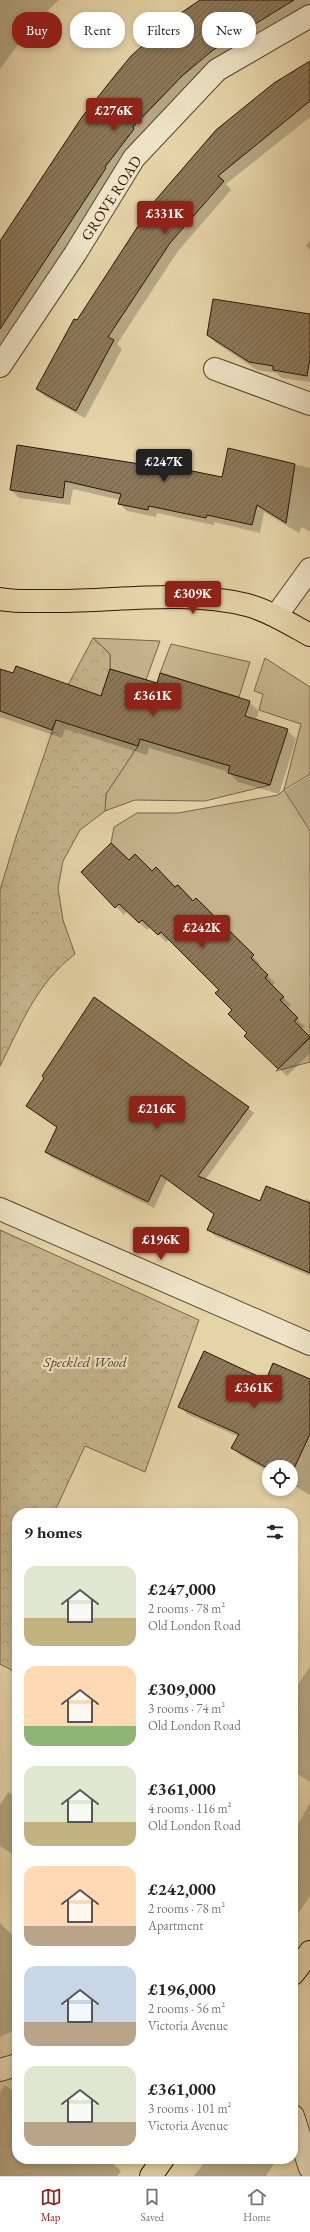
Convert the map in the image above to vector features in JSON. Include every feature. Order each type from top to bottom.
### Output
[{"type":"main road","points":[[0,599],[76,602],[196,598],[247,605],[276,616],[310,635]]},
{"type":"main road","points":[[298,1968],[310,1952]]},
{"type":"main road","points":[[151,2176],[159,2164]]},
{"type":"street","name":"GROVE ROAD","points":[[0,366],[75,254],[134,158],[217,70],[310,16]]},
{"type":"street","points":[[214,369],[310,404]]},
{"type":"street","points":[[276,616],[310,569]]},
{"type":"street","points":[[0,1209],[310,1344]]},
{"type":"street","points":[[0,2070],[12,2066]]},
{"type":"street","points":[[298,2126],[305,2140],[310,2168]]},
{"type":"green space","points":[[93,638],[160,641],[146,680],[110,669],[110,654]]},
{"type":"green space","points":[[93,638],[110,654],[110,669],[91,731],[138,746],[106,794],[105,811],[80,830],[63,861],[58,888],[63,920],[75,954],[61,966],[40,991],[23,1020],[0,1066],[0,890],[16,837],[68,685]]},
{"type":"green space","points":[[171,644],[250,662],[239,697],[160,673]]},
{"type":"green space","points":[[265,658],[310,687],[310,774],[284,790],[301,724],[259,710],[263,694],[254,691]]},
{"type":"green space","points":[[140,739],[230,766],[228,773],[270,785],[205,801],[135,800],[105,811],[106,794],[138,746]]},
{"type":"green space","points":[[284,790],[310,831],[310,1037],[294,1021],[297,1018],[280,1000],[283,996],[265,978],[251,958],[253,955],[196,898],[193,901],[178,885],[175,887],[156,868],[152,871],[135,854],[129,860],[111,843],[114,827],[137,813],[178,813],[278,795]]},
{"type":"green space","points":[[310,1038],[310,1062],[276,1071]]},
{"type":"green space","name":"Speckled Wood","points":[[0,1230],[199,1320],[145,1472],[85,1446],[56,1508],[12,1508],[12,1670],[0,1664]]},
{"type":"building","points":[[200,0],[294,0],[256,23],[256,12],[202,12],[202,48],[216,48],[182,76],[133,127],[134,129],[105,167],[106,168],[0,329],[0,241],[82,117],[131,56],[140,48],[194,48],[194,12],[182,12]]},
{"type":"building","points":[[310,61],[310,101],[218,176],[224,181],[170,243],[108,337],[114,340],[76,411],[36,389],[74,319],[77,320],[153,203],[216,130],[274,83]]},
{"type":"building","points":[[213,299],[310,314],[310,358],[307,376],[273,370],[273,366],[249,362],[207,335]]},
{"type":"building","points":[[17,445],[166,468],[166,466],[222,477],[228,448],[295,464],[286,523],[257,505],[252,525],[207,515],[206,518],[149,506],[148,510],[118,504],[121,494],[65,481],[63,498],[10,490]]},
{"type":"building","points":[[16,666],[101,696],[110,669],[157,683],[160,673],[250,701],[245,716],[288,729],[270,785],[228,773],[230,766],[140,739],[138,746],[56,720],[52,730],[0,711],[0,669],[13,673]]},
{"type":"building","points":[[111,843],[129,860],[135,854],[152,871],[156,867],[175,887],[178,885],[193,901],[196,898],[254,955],[251,958],[268,975],[265,978],[284,997],[280,1000],[298,1018],[294,1021],[310,1037],[278,1069],[244,1036],[247,1033],[228,1014],[232,1010],[215,993],[219,990],[161,932],[158,935],[142,920],[139,923],[119,904],[115,908],[81,872]]},
{"type":"building","points":[[94,997],[249,1107],[198,1176],[260,1201],[266,1186],[310,1203],[310,1273],[207,1230],[214,1214],[161,1175],[148,1202],[45,1152],[57,1127],[26,1106],[44,1078],[42,1076]]},
{"type":"building","points":[[204,1351],[266,1380],[273,1363],[310,1379],[310,1434],[298,1460],[262,1460],[262,1465],[231,1448],[239,1434],[178,1407]]}]
